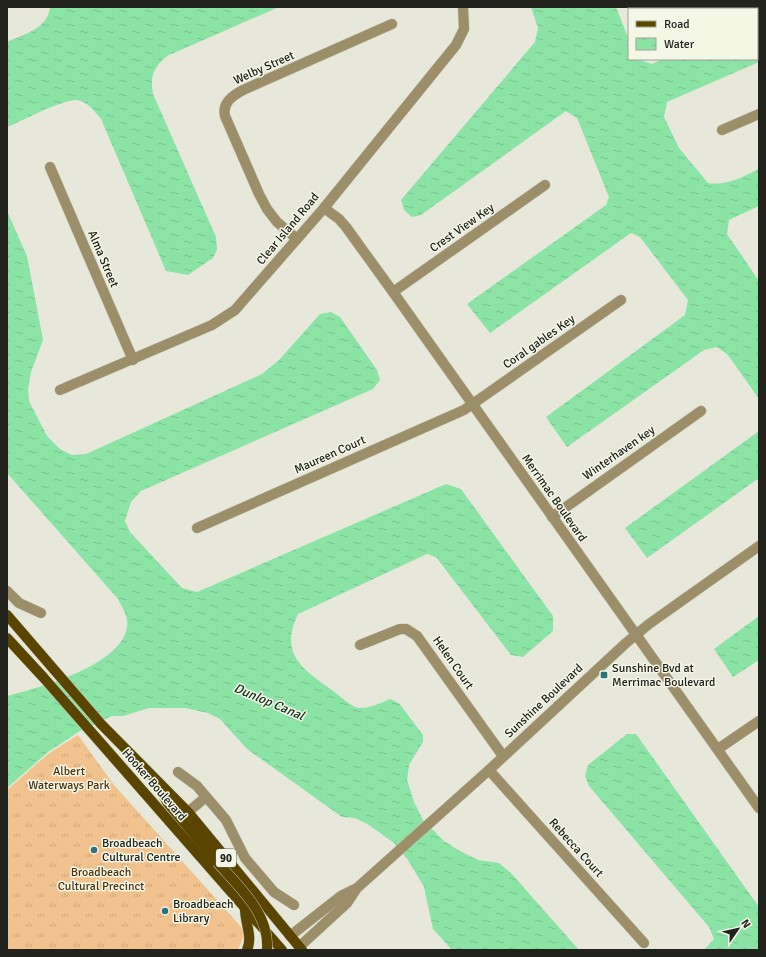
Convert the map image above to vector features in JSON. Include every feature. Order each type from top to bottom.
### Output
[{"type":"main road","name":"Hooker Boulevard","points":[[7,616],[101,724],[188,812],[299,949]]},
{"type":"main road","name":"Hooker Boulevard","points":[[7,638],[43,677],[245,909],[273,949]]},
{"type":"main road","points":[[156,779],[167,802],[259,914],[273,949]]},
{"type":"main road","points":[[245,909],[245,921],[250,938],[247,950]]},
{"type":"main road","name":"Sunshine Boulevard","points":[[273,949],[290,936]]},
{"type":"street","name":"Clear Island Road","points":[[60,390],[212,325],[228,316],[246,301],[297,238],[324,208],[456,45],[464,29],[463,7]]},
{"type":"street","name":"Welby Street","points":[[297,238],[271,215],[259,194],[227,122],[224,112],[225,107],[230,99],[243,90],[392,24]]},
{"type":"street","points":[[722,130],[759,114]]},
{"type":"street","name":"Alma Street","points":[[50,167],[133,360]]},
{"type":"street","name":"Crest View Key","points":[[393,292],[546,185]]},
{"type":"street","name":"Merrimac Boulevard","points":[[324,208],[339,219],[346,227],[759,808]]},
{"type":"street","name":"Coral gables Key","points":[[472,404],[621,300]]},
{"type":"street","name":"Maureen Court","points":[[197,528],[452,416],[472,404]]},
{"type":"street","name":"Winterhaven key","points":[[552,517],[701,411]]},
{"type":"street","name":"Sunshine Boulevard","points":[[290,936],[341,896],[357,888],[489,770],[636,634],[759,546]]},
{"type":"street","points":[[7,591],[19,603],[41,613]]},
{"type":"street","name":"Helen Court","points":[[360,645],[400,629],[406,629],[417,636],[503,756]]},
{"type":"street","points":[[718,749],[759,721]]},
{"type":"street","name":"Rebecca Court","points":[[489,770],[644,943]]},
{"type":"street","points":[[178,772],[190,780],[226,820],[249,863],[274,892],[294,905]]},
{"type":"street","name":"Hooker Boulevard","points":[[188,812],[206,797]]},
{"type":"street","name":"Sunshine Boulevard","points":[[299,949],[347,904],[357,888]]},
{"type":"green space","name":"Broadbeach Cultural Precinct","points":[[78,735],[114,785],[242,928],[244,936],[238,950],[7,950],[7,790],[48,754]]},
{"type":"water","points":[[50,7],[279,7],[167,56],[158,64],[152,77],[153,94],[216,237],[217,250],[213,258],[188,275],[166,271],[101,119],[84,102],[77,100],[62,103],[7,127],[7,42],[40,26],[45,21]]},
{"type":"water","points":[[531,7],[616,7],[628,37],[628,60],[640,60],[652,64],[661,60],[758,60],[759,18],[759,62],[667,102],[664,117],[679,148],[708,183],[715,184],[728,182],[759,169],[759,206],[729,220],[727,234],[759,281],[759,399],[728,355],[717,347],[704,350],[567,447],[546,417],[685,315],[688,300],[640,237],[631,233],[490,333],[467,304],[606,205],[609,197],[577,118],[566,111],[421,215],[412,217],[404,210],[401,200],[535,42],[538,28]]},
{"type":"water","name":"Dunlop Canal","points":[[7,211],[27,256],[43,340],[31,372],[28,389],[29,401],[47,436],[60,449],[72,455],[86,454],[262,374],[279,360],[320,314],[331,312],[340,317],[377,370],[380,380],[373,389],[141,491],[131,502],[125,521],[130,532],[182,588],[197,592],[446,484],[461,489],[553,616],[553,631],[523,657],[511,655],[436,557],[427,554],[298,614],[291,640],[292,650],[303,667],[311,675],[355,707],[370,707],[390,699],[399,703],[423,735],[423,742],[409,765],[407,780],[414,802],[423,820],[444,841],[458,850],[478,860],[499,863],[511,873],[579,950],[452,950],[433,929],[424,887],[408,860],[394,843],[369,825],[355,818],[342,817],[247,749],[220,719],[208,713],[185,708],[149,708],[123,716],[112,716],[80,731],[48,752],[7,788],[7,696],[58,681],[77,673],[111,653],[122,641],[127,627],[127,620],[118,599],[7,473]]},
{"type":"water","points":[[759,431],[759,478],[647,558],[625,528]]},
{"type":"water","points":[[759,616],[759,660],[733,677],[714,649]]},
{"type":"water","points":[[627,734],[636,734],[759,907],[759,950],[704,950],[714,939],[709,927],[589,786],[585,776],[588,765]]},
{"type":"place","name":"Sunshine Bvd at Merrimac Boulevard","points":[[604,675]]},
{"type":"place","name":"Broadbeach Cultural Centre","points":[[94,850]]},
{"type":"place","name":"Broadbeach Library","points":[[165,911]]},
{"type":"park label","name":"Albert Waterways Park","points":[[69,778]]}]
